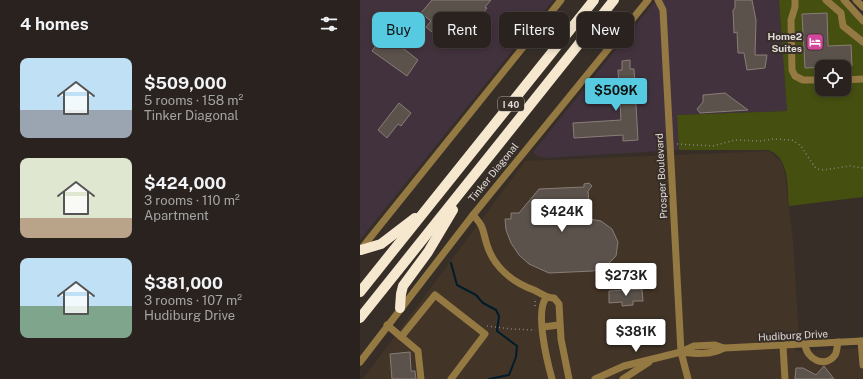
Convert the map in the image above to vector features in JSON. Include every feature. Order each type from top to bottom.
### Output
[{"type":"highway","name":"I 40","points":[[360,292],[594,0]]},
{"type":"highway","name":"Tinker Diagonal","points":[[360,318],[614,0]]},
{"type":"highway","points":[[400,308],[403,286],[428,252],[470,181]]},
{"type":"highway","points":[[361,250],[381,244],[428,208]]},
{"type":"street","points":[[361,250],[562,0]]},
{"type":"street","name":"Tinker Diagonal","points":[[360,362],[473,215],[648,0]]},
{"type":"street","name":"Prosper Boulevard","points":[[658,0],[663,10],[681,352],[688,379]]},
{"type":"street","points":[[795,0],[795,7],[791,20],[792,70],[795,76],[803,80],[815,80]]},
{"type":"street","points":[[826,0],[841,13],[843,26],[863,42]]},
{"type":"street","points":[[856,0],[863,7]]},
{"type":"street","points":[[838,10],[845,2],[863,21]]},
{"type":"street","points":[[851,80],[863,79]]},
{"type":"street","points":[[473,215],[484,228],[489,250],[500,268],[520,285],[537,292],[546,298],[554,298],[559,304],[559,325],[565,365],[569,379]]},
{"type":"street","points":[[401,337],[435,295],[485,334],[452,379]]},
{"type":"street","points":[[546,298],[542,304],[540,328],[552,379]]},
{"type":"street","points":[[540,328],[559,325]]},
{"type":"street","points":[[387,326],[418,351],[421,379]]},
{"type":"street","points":[[862,341],[863,365]]},
{"type":"street","name":"Hudiburg Drive","points":[[595,379],[624,366],[681,352],[694,346],[715,345],[724,348],[862,341]]},
{"type":"street","points":[[805,344],[807,353],[812,359],[823,361],[830,359],[835,354],[838,342]]},
{"type":"street","points":[[783,346],[785,379]]},
{"type":"street","name":"Hudiburg Drive","points":[[622,379],[652,360]]},
{"type":"path","points":[[669,144],[713,146],[735,140],[792,140],[801,146],[817,169],[823,170],[844,166],[863,168]]},
{"type":"path","points":[[489,327],[505,329],[540,328]]},
{"type":"shaded area","points":[[360,0],[553,0],[543,12],[499,12],[499,48],[514,48],[360,240]]},
{"type":"shaded area","points":[[656,0],[779,0],[787,111],[677,115],[679,150],[544,158],[536,155],[533,152],[617,48],[634,48],[634,27]]},
{"type":"shaded area","points":[[769,151],[782,162],[785,176],[793,241],[799,337],[795,351],[863,348],[863,379],[363,379],[525,161]]},
{"type":"green space","points":[[779,0],[842,0],[863,23],[863,197],[789,206],[784,166],[776,154],[769,150],[679,150],[677,115],[787,111]]},
{"type":"building","points":[[432,0],[491,0],[485,7],[487,8],[484,12],[433,12],[433,33],[426,27],[431,21],[425,16],[425,12],[422,12]]},
{"type":"building","points":[[735,0],[752,0],[756,20],[755,55],[767,55],[765,68],[747,70],[744,53],[738,53],[737,32],[734,33],[733,10],[735,8]]},
{"type":"building","name":"Home2 Suites","points":[[827,13],[828,46],[851,45],[852,66],[851,60],[815,60],[815,68],[805,68],[802,14]]},
{"type":"building","points":[[374,48],[403,48],[418,60],[407,76],[372,51]]},
{"type":"building","points":[[630,60],[630,69],[634,69],[638,140],[623,141],[623,135],[574,138],[573,123],[621,120],[618,70],[622,70],[622,61]]},
{"type":"building","points":[[725,93],[748,110],[700,113],[697,109],[703,102],[703,95]]},
{"type":"building","points":[[399,103],[411,113],[401,126],[398,124],[387,138],[378,130]]},
{"type":"building","points":[[589,183],[592,186],[588,191],[590,219],[601,221],[612,229],[618,242],[616,256],[604,268],[593,271],[549,273],[529,264],[519,255],[511,243],[506,230],[505,219],[511,219],[511,213],[519,213],[539,189],[584,187],[584,184]]},
{"type":"building","points":[[642,289],[643,301],[633,301],[633,305],[622,306],[622,302],[609,303],[609,291]]},
{"type":"building","points":[[410,352],[411,371],[415,371],[416,379],[392,379],[390,354]]},
{"type":"building","points":[[824,366],[834,379],[795,379],[796,368],[803,368],[816,375]]},
{"type":"waterway","points":[[451,263],[457,285],[476,295],[483,303],[496,310],[499,316],[497,331],[517,346],[516,357],[509,375],[489,379]]},
{"type":"place","name":"Home2 Suites","points":[[815,42]]}]
